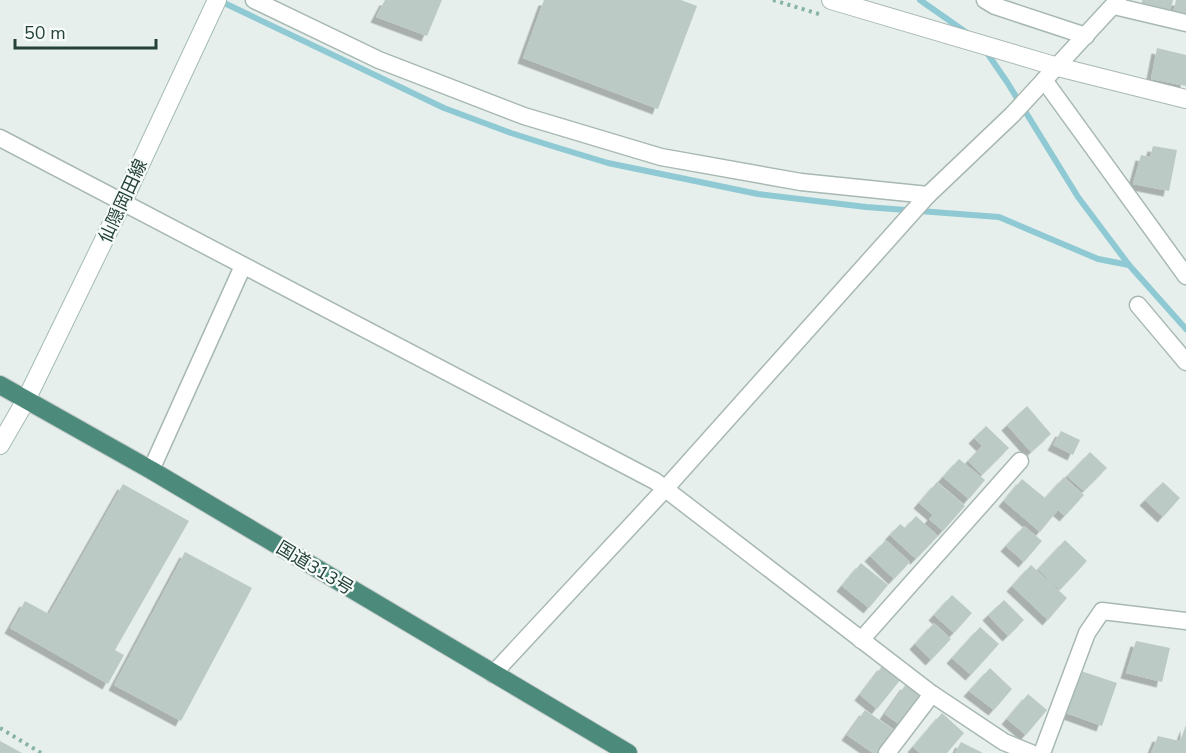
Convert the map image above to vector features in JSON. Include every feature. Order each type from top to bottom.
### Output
[{"type":"highway","name":"国道313号","points":[[0,385],[151,470],[628,753]]},
{"type":"main road","points":[[831,0],[1058,67],[1186,99]]},
{"type":"main road","name":"仙隠岡田線","points":[[0,445],[26,400],[214,6]]},
{"type":"street","points":[[254,0],[379,60],[524,116],[650,153],[801,182],[924,199]]},
{"type":"street","points":[[985,0],[995,6],[1086,36]]},
{"type":"street","points":[[493,674],[664,489],[924,199],[1012,115],[1116,3],[1186,23]]},
{"type":"street","points":[[1044,80],[1186,276]]},
{"type":"street","points":[[0,138],[655,481],[932,694],[1004,742],[1031,753]]},
{"type":"street","points":[[151,470],[243,266]]},
{"type":"street","points":[[1137,305],[1186,362]]},
{"type":"street","points":[[861,640],[1020,461]]},
{"type":"street","points":[[1042,753],[1087,633],[1102,610],[1186,621]]},
{"type":"street","points":[[887,753],[932,694]]},
{"type":"path","points":[[0,728],[41,753]]},
{"type":"building","points":[[385,0],[442,0],[427,36],[376,17]]},
{"type":"building","points":[[544,0],[681,0],[697,6],[658,109],[523,58]]},
{"type":"building","points":[[1142,0],[1173,0],[1170,11],[1142,6]]},
{"type":"building","points":[[1176,0],[1186,0],[1186,16],[1173,13]]},
{"type":"building","points":[[1157,48],[1186,55],[1186,86],[1151,79]]},
{"type":"building","points":[[1153,146],[1177,150],[1169,191],[1133,184],[1141,155],[1150,157]]},
{"type":"building","points":[[1027,406],[1051,434],[1031,452],[1007,425]]},
{"type":"building","points":[[986,426],[1009,448],[982,475],[968,461],[982,446],[974,438]]},
{"type":"building","points":[[1061,431],[1080,440],[1073,455],[1053,445]]},
{"type":"building","points":[[1090,452],[1107,468],[1084,491],[1067,476]]},
{"type":"building","points":[[959,459],[985,480],[969,499],[943,477]]},
{"type":"building","points":[[1064,477],[1084,495],[1065,516],[1058,510],[1040,532],[1004,501],[1022,479],[1045,498]]},
{"type":"building","points":[[937,482],[965,506],[943,531],[929,519],[933,515],[919,503]]},
{"type":"building","points":[[1163,482],[1180,498],[1163,517],[1145,500]]},
{"type":"building","points":[[123,484],[189,521],[115,650],[124,655],[108,684],[10,628],[25,601],[49,614]]},
{"type":"building","points":[[916,516],[938,536],[916,559],[890,535],[900,524],[905,528]]},
{"type":"building","points":[[1024,526],[1042,541],[1024,562],[1006,546]]},
{"type":"building","points":[[886,540],[910,562],[894,579],[870,556]]},
{"type":"building","points":[[1065,540],[1087,561],[1060,590],[1038,569]]},
{"type":"building","points":[[185,552],[252,588],[181,721],[114,685]]},
{"type":"building","points":[[861,563],[888,585],[869,608],[842,586]]},
{"type":"building","points":[[1031,565],[1067,598],[1048,620],[1012,586]]},
{"type":"building","points":[[952,595],[972,613],[954,633],[934,615]]},
{"type":"building","points":[[1004,600],[1024,620],[1008,636],[988,615]]},
{"type":"building","points":[[934,623],[951,639],[931,660],[915,644]]},
{"type":"building","points":[[980,627],[999,644],[971,675],[952,658]]},
{"type":"building","points":[[1136,641],[1170,648],[1162,682],[1126,673]]},
{"type":"building","points":[[883,665],[901,679],[877,709],[860,695]]},
{"type":"building","points":[[990,668],[1012,689],[994,710],[969,691]]},
{"type":"building","points":[[1081,671],[1117,683],[1102,726],[1066,713]]},
{"type":"building","points":[[906,684],[922,695],[900,725],[885,714]]},
{"type":"building","points":[[1028,694],[1047,710],[1026,735],[1007,719]]},
{"type":"building","points":[[865,710],[894,730],[878,753],[873,753],[847,735]]},
{"type":"building","points":[[942,713],[964,733],[947,753],[920,753],[913,747]]},
{"type":"building","points":[[1186,725],[1186,753],[1151,753],[1158,736],[1180,741]]},
{"type":"building","points":[[0,741],[22,753],[0,753]]},
{"type":"building","points":[[961,742],[983,753],[955,753]]},
{"type":"waterway","points":[[218,0],[444,108],[511,133],[608,163],[758,194],[866,207],[999,217],[1098,259],[1129,265]]},
{"type":"waterway","points":[[920,0],[967,33]]},
{"type":"waterway","points":[[985,50],[1078,197],[1129,265],[1186,329]]}]
